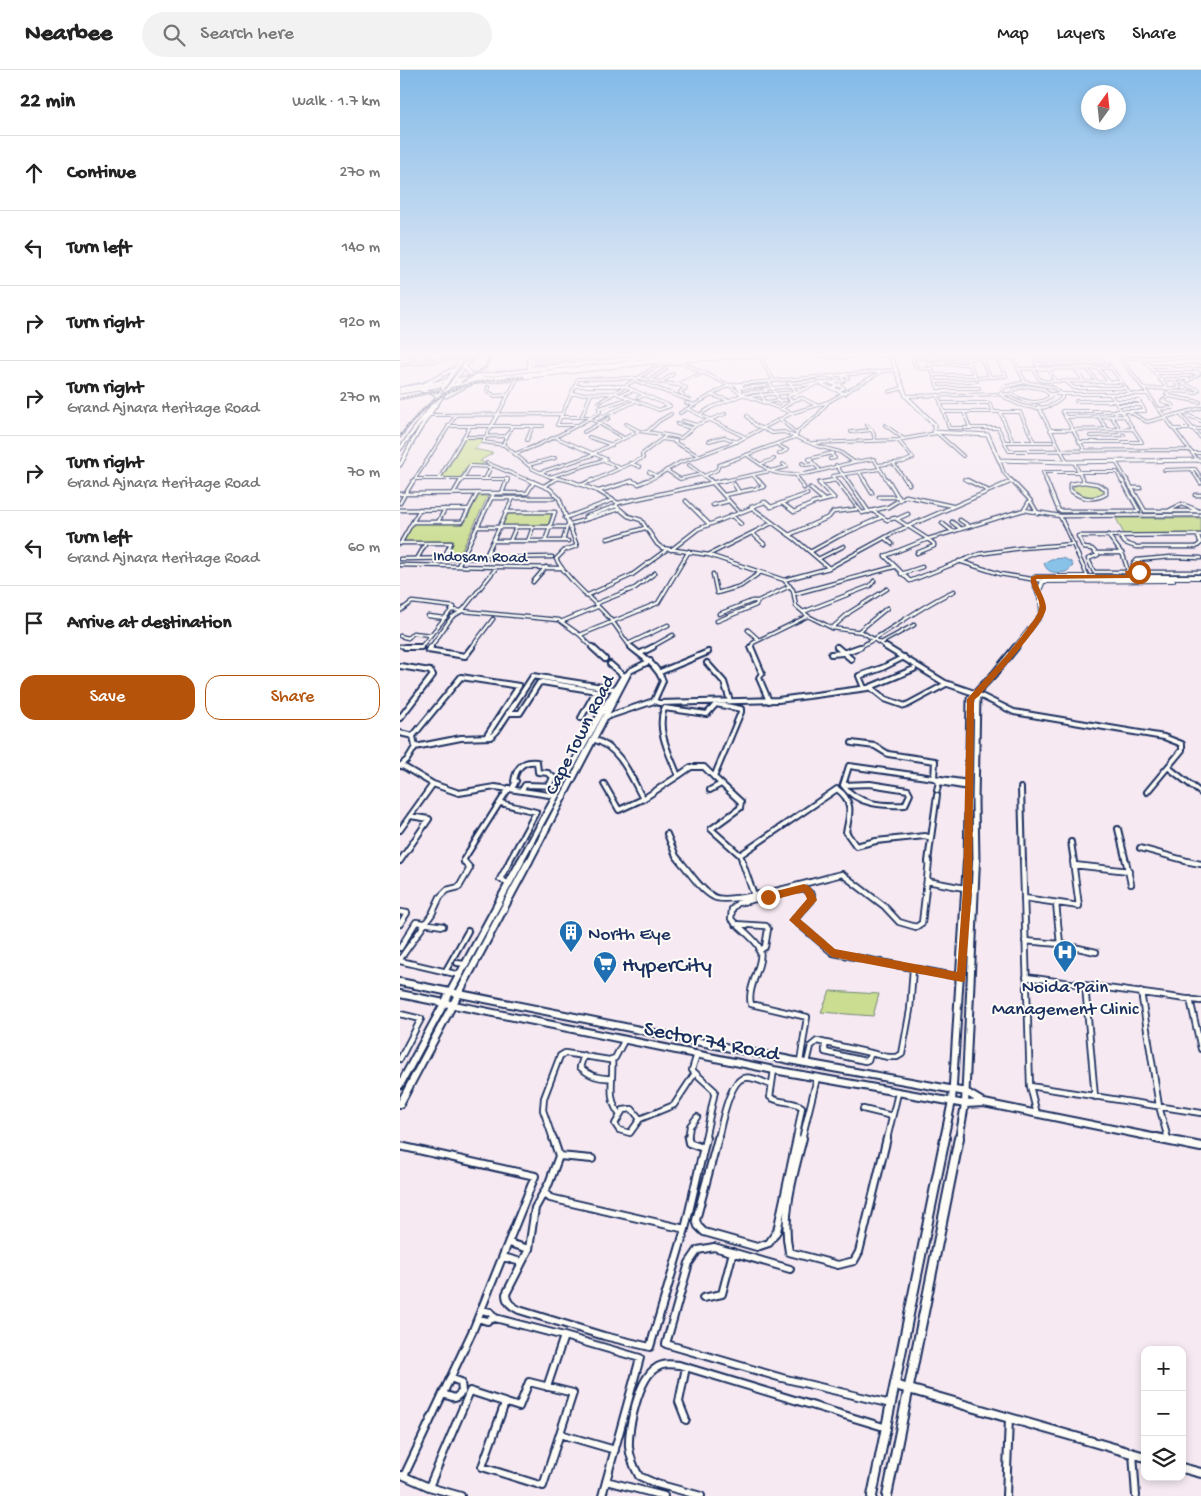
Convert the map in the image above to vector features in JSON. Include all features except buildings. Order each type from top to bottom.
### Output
[{"type":"main road","points":[[400,449],[421,419]]},
{"type":"main road","points":[[400,465],[428,419]]},
{"type":"main road","points":[[400,460],[410,448]]},
{"type":"street","points":[[400,503],[453,419]]},
{"type":"street","points":[[495,419],[483,442],[504,445],[528,465],[550,477],[599,491],[613,500],[628,516],[641,520],[657,544],[666,549],[708,555],[784,580],[794,594],[796,606],[808,616],[832,628],[859,631],[947,684],[977,694],[1014,712],[1176,740],[1182,744],[1183,748],[1169,768],[1147,792]]},
{"type":"street","points":[[559,419],[557,426],[577,426]]},
{"type":"street","points":[[515,454],[557,438],[590,419]]},
{"type":"street","points":[[592,419],[602,425],[600,426],[624,438]]},
{"type":"street","points":[[584,432],[608,419]]},
{"type":"street","points":[[647,432],[663,419]]},
{"type":"street","points":[[674,442],[691,428],[710,419],[728,430],[745,437]]},
{"type":"street","points":[[750,419],[760,428],[772,433],[784,432],[795,435],[811,443],[838,452],[854,462]]},
{"type":"street","points":[[666,470],[680,479],[703,475],[717,470],[719,465],[778,446],[795,435],[814,419]]},
{"type":"street","points":[[929,419],[934,424],[933,430],[963,456]]},
{"type":"street","points":[[946,419],[949,428],[998,428],[1010,451],[1190,450]]},
{"type":"street","points":[[966,419],[970,428]]},
{"type":"street","points":[[1003,419],[1013,442]]},
{"type":"street","points":[[1023,419],[1034,442]]},
{"type":"street","points":[[1044,419],[1067,462]]},
{"type":"street","points":[[1066,419],[1085,452]]},
{"type":"street","points":[[1100,419],[1107,429]]},
{"type":"street","points":[[1113,419],[1128,442]]},
{"type":"street","points":[[1079,442],[1142,442],[1127,419]]},
{"type":"street","points":[[1140,419],[1145,422],[1159,419]]},
{"type":"street","points":[[1166,419],[1201,465]]},
{"type":"street","points":[[1185,419],[1201,438]]},
{"type":"street","points":[[683,420],[696,425]]},
{"type":"street","points":[[599,491],[632,480],[639,484],[666,470],[737,442],[760,428],[781,420],[795,435]]},
{"type":"street","points":[[626,424],[639,431],[681,438]]},
{"type":"street","points":[[677,424],[691,428]]},
{"type":"street","points":[[867,425],[872,430],[876,440]]},
{"type":"street","points":[[886,425],[904,439]]},
{"type":"street","points":[[448,426],[543,426]]},
{"type":"street","points":[[439,479],[470,426]]},
{"type":"street","points":[[503,444],[512,426]]},
{"type":"street","points":[[527,440],[533,426]]},
{"type":"street","points":[[1174,429],[1201,428]]},
{"type":"street","points":[[1086,429],[1094,442]]},
{"type":"street","points":[[1050,430],[1134,429]]},
{"type":"street","points":[[851,432],[872,430]]},
{"type":"street","points":[[540,472],[595,454],[639,431]]},
{"type":"street","points":[[811,443],[898,440],[937,433],[985,434],[988,435],[1004,473],[1030,500],[1038,514]]},
{"type":"street","points":[[582,485],[598,478],[598,476],[643,458],[642,454],[667,435]]},
{"type":"street","points":[[1090,436],[1124,435]]},
{"type":"street","points":[[464,436],[506,436]]},
{"type":"street","points":[[589,437],[612,444]]},
{"type":"street","points":[[710,441],[724,437],[737,442]]},
{"type":"street","points":[[557,438],[565,443],[606,458],[603,460]]},
{"type":"street","points":[[662,439],[674,442],[699,456]]},
{"type":"street","points":[[878,465],[913,458],[898,440]]},
{"type":"street","points":[[1004,442],[1056,442]]},
{"type":"street","points":[[754,446],[762,450]]},
{"type":"street","points":[[778,446],[787,450],[779,454]]},
{"type":"street","points":[[819,469],[809,459],[838,452]]},
{"type":"street","points":[[830,459],[835,458],[832,453]]},
{"type":"street","points":[[1192,453],[1201,454]]},
{"type":"street","points":[[747,455],[775,474],[796,475],[874,458],[900,498]]},
{"type":"street","points":[[528,465],[555,458]]},
{"type":"street","points":[[761,464],[774,459]]},
{"type":"street","points":[[550,477],[603,460],[620,468]]},
{"type":"street","points":[[750,463],[756,460]]},
{"type":"street","points":[[998,460],[1067,462],[1199,460]]},
{"type":"street","points":[[1074,462],[1084,482]]},
{"type":"street","points":[[1116,462],[1144,511],[1200,512]]},
{"type":"street","points":[[487,463],[550,489],[559,498],[577,546],[565,550],[556,560],[572,584],[612,621],[628,644],[641,653],[660,672],[662,682],[654,701]]},
{"type":"street","points":[[802,463],[814,464]]},
{"type":"street","points":[[893,463],[909,484]]},
{"type":"street","points":[[630,464],[640,468],[636,469]]},
{"type":"street","points":[[585,516],[618,506],[787,467],[783,464]]},
{"type":"street","points":[[836,465],[869,512]]},
{"type":"street","points":[[453,494],[470,466],[490,466],[485,479]]},
{"type":"street","points":[[688,466],[714,483],[739,512]]},
{"type":"street","points":[[880,469],[832,476],[862,512],[888,507],[904,496],[952,506]]},
{"type":"street","points":[[1191,469],[1201,485]]},
{"type":"street","points":[[1164,470],[1191,469],[1201,471]]},
{"type":"street","points":[[1197,471],[1201,477]]},
{"type":"street","points":[[649,472],[657,476]]},
{"type":"street","points":[[1074,544],[990,552],[958,561],[912,580],[908,580],[901,574],[884,556],[961,528],[1024,510],[1038,514],[1060,516],[1101,513],[1136,512],[1139,509],[1117,472],[1043,472],[1058,509],[1062,512],[1101,513],[1200,512]]},
{"type":"street","points":[[594,473],[598,476]]},
{"type":"street","points":[[682,473],[687,478]]},
{"type":"street","points":[[860,473],[872,493]]},
{"type":"street","points":[[502,493],[510,474]]},
{"type":"street","points":[[724,495],[764,487],[753,475]]},
{"type":"street","points":[[796,475],[804,488]]},
{"type":"street","points":[[415,480],[508,479]]},
{"type":"street","points":[[543,486],[557,479]]},
{"type":"street","points":[[964,479],[987,490]]},
{"type":"street","points":[[782,504],[794,512],[834,498],[819,483],[836,480]]},
{"type":"street","points":[[784,580],[829,568],[909,526],[987,490],[1012,481]]},
{"type":"street","points":[[400,494],[528,493],[534,482]]},
{"type":"street","points":[[1084,482],[1101,486],[1106,490],[1106,494],[1101,498],[1087,498],[1076,496],[1070,490],[1070,484],[1084,482]]},
{"type":"street","points":[[734,484],[739,492]]},
{"type":"street","points":[[810,488],[824,500]]},
{"type":"street","points":[[1131,488],[1140,488]]},
{"type":"street","points":[[413,522],[462,522],[477,494]]},
{"type":"street","points":[[458,566],[494,494]]},
{"type":"street","points":[[671,550],[681,539],[708,523],[765,502],[771,507],[807,494]]},
{"type":"street","points":[[1195,495],[1201,494]]},
{"type":"street","points":[[492,498],[554,498]]},
{"type":"street","points":[[485,558],[513,498]]},
{"type":"street","points":[[879,498],[900,498]]},
{"type":"street","points":[[565,518],[613,500]]},
{"type":"street","points":[[712,505],[729,500]]},
{"type":"street","points":[[1024,510],[1030,500]]},
{"type":"street","points":[[686,501],[708,523]]},
{"type":"street","points":[[1168,511],[1175,504],[1179,504],[1200,512]]},
{"type":"street","points":[[568,525],[618,506]]},
{"type":"street","points":[[752,508],[829,568]]},
{"type":"street","points":[[400,543],[420,509]]},
{"type":"street","points":[[438,522],[445,509]]},
{"type":"street","points":[[400,510],[469,509]]},
{"type":"street","points":[[789,535],[829,516],[833,512],[858,509]]},
{"type":"street","points":[[873,511],[887,520],[894,517],[928,539],[934,546],[917,553]]},
{"type":"street","points":[[506,512],[555,512],[545,541]]},
{"type":"street","points":[[897,519],[908,514]]},
{"type":"street","points":[[731,515],[741,524]]},
{"type":"street","points":[[1060,516],[1088,577]]},
{"type":"street","points":[[810,552],[839,536],[882,517]]},
{"type":"street","points":[[960,520],[969,526]]},
{"type":"street","points":[[952,522],[961,528]]},
{"type":"street","points":[[708,555],[772,523]]},
{"type":"street","points":[[942,523],[952,531]]},
{"type":"street","points":[[477,527],[567,527],[563,541]]},
{"type":"street","points":[[510,541],[516,527]]},
{"type":"street","points":[[528,541],[533,527]]},
{"type":"street","points":[[607,539],[645,528]]},
{"type":"street","points":[[752,534],[764,544]]},
{"type":"street","points":[[1108,535],[1118,545],[1125,559],[1125,568],[1130,577]]},
{"type":"street","points":[[1119,535],[1127,545],[1140,548],[1196,547],[1201,543],[1199,535],[1119,535],[1108,535],[1078,536],[1084,548],[1092,549],[1097,553],[1122,553]]},
{"type":"street","points":[[885,538],[892,544]]},
{"type":"street","points":[[493,541],[568,541]]},
{"type":"street","points":[[400,543],[451,542],[443,559]]},
{"type":"street","points":[[417,559],[426,543]]},
{"type":"street","points":[[818,559],[844,546]]},
{"type":"street","points":[[586,596],[604,586],[626,578],[643,568],[666,549]]},
{"type":"street","points":[[580,635],[658,603],[688,551]]},
{"type":"street","points":[[1097,553],[1097,557],[1088,559],[1094,572],[1201,572]]},
{"type":"street","points":[[400,559],[552,557]]},
{"type":"street","points":[[1139,572],[1133,564],[1137,560],[1171,557],[1201,558]]},
{"type":"street","points":[[958,561],[1000,574],[1043,581],[1201,578]]},
{"type":"street","name":"Indosam Road","points":[[400,565],[560,568]]},
{"type":"street","points":[[493,618],[465,656],[428,650],[452,617],[463,609],[497,567]]},
{"type":"street","points":[[533,582],[546,567]]},
{"type":"street","points":[[794,594],[894,567]]},
{"type":"street","points":[[901,574],[922,567]]},
{"type":"street","points":[[713,574],[717,593],[736,588],[761,572]]},
{"type":"street","points":[[400,611],[412,602],[563,621],[637,586],[655,573]]},
{"type":"street","points":[[1033,578],[1201,578]]},
{"type":"street","points":[[886,1496],[948,1199],[965,1104],[971,889],[970,699],[977,694],[1018,646],[1040,616],[1043,609],[1033,578]]},
{"type":"street","points":[[803,612],[870,586],[874,581]]},
{"type":"street","points":[[1038,593],[1043,581]]},
{"type":"street","points":[[717,620],[756,605],[758,602],[790,586]]},
{"type":"street","points":[[832,628],[850,612],[888,589]]},
{"type":"street","points":[[831,654],[844,653],[874,639],[934,599],[954,591]]},
{"type":"street","points":[[719,614],[752,601],[758,602]]},
{"type":"street","points":[[400,646],[420,648],[453,608]]},
{"type":"street","points":[[859,631],[887,608]]},
{"type":"street","points":[[428,616],[445,618]]},
{"type":"street","points":[[769,700],[758,678],[762,672],[751,647],[754,642],[808,616]]},
{"type":"street","points":[[563,621],[604,659]]},
{"type":"street","points":[[628,644],[668,625]]},
{"type":"street","points":[[881,643],[914,625]]},
{"type":"street","points":[[748,630],[759,640]]},
{"type":"street","points":[[400,636],[408,638],[413,633],[431,635]]},
{"type":"street","points":[[641,653],[673,635]]},
{"type":"street","points":[[836,646],[851,659]]},
{"type":"street","points":[[660,672],[708,652]]},
{"type":"street","points":[[864,688],[859,676],[882,668],[904,657]]},
{"type":"street","points":[[610,664],[626,676],[630,671],[650,661]]},
{"type":"street","points":[[707,663],[724,682],[730,701]]},
{"type":"street","points":[[400,666],[430,671],[433,675],[400,718]]},
{"type":"street","points":[[586,709],[605,712],[654,701],[659,703],[769,700],[870,687],[914,669]]},
{"type":"street","points":[[416,747],[461,738],[493,735],[533,676],[615,689]]},
{"type":"street","name":"Cape Town Road","points":[[400,1104],[593,739],[615,689],[626,676]]},
{"type":"street","name":"Cape Town Road","points":[[400,1085],[561,786],[626,676]]},
{"type":"street","points":[[413,736],[461,677],[519,686],[486,737]]},
{"type":"street","points":[[508,713],[520,713],[541,682],[595,690],[596,692],[581,718]]},
{"type":"street","points":[[870,687],[883,698],[903,706],[947,684]]},
{"type":"street","points":[[872,1496],[952,1101],[962,977],[977,848],[975,802],[977,694]]},
{"type":"street","points":[[589,704],[605,712]]},
{"type":"street","points":[[678,776],[659,717],[664,708],[707,714],[716,704],[739,707],[742,712],[714,777]]},
{"type":"street","points":[[400,733],[413,736]]},
{"type":"street","points":[[413,736],[416,747],[412,754],[400,765],[432,784],[459,793],[495,787],[556,796]]},
{"type":"street","points":[[593,739],[602,741],[615,750],[643,800]]},
{"type":"street","points":[[852,742],[876,746],[888,754],[935,761],[934,778]]},
{"type":"street","points":[[460,975],[400,960],[444,893],[460,887],[470,870],[464,863],[464,859],[497,805],[501,803],[516,781],[514,780],[514,772],[523,763],[537,762],[538,772],[548,773],[553,777],[550,784]]},
{"type":"street","points":[[844,785],[848,768],[853,766],[934,778],[940,777],[969,785]]},
{"type":"street","points":[[604,784],[618,810],[643,800],[691,767],[704,767],[741,802],[740,808],[712,826],[712,832],[740,856],[754,895]]},
{"type":"street","points":[[1169,768],[1201,793]]},
{"type":"street","points":[[934,778],[939,782],[969,785]]},
{"type":"street","points":[[667,834],[676,856],[713,897],[725,900],[754,895],[842,874],[884,906],[900,922],[916,927],[922,923],[939,782]]},
{"type":"street","points":[[400,830],[432,784]]},
{"type":"street","points":[[522,790],[526,785],[536,787],[550,784],[561,786]]},
{"type":"street","points":[[710,790],[721,784]]},
{"type":"street","points":[[870,784],[889,788],[904,788],[910,794],[905,805],[887,805],[864,800],[850,793],[844,785],[870,784]]},
{"type":"street","points":[[1021,788],[1030,1086],[1037,1114]]},
{"type":"street","points":[[740,856],[837,789],[852,804],[846,832],[856,846],[876,841],[925,836],[931,838]]},
{"type":"street","points":[[501,803],[536,812],[500,879],[509,884]]},
{"type":"street","points":[[400,861],[429,819],[410,816]]},
{"type":"street","points":[[1118,829],[1131,884]]},
{"type":"street","points":[[1024,898],[1078,906],[1071,842]]},
{"type":"street","points":[[1140,848],[1161,851],[1186,863],[1201,864]]},
{"type":"street","points":[[1074,865],[1129,871]]},
{"type":"street","points":[[927,881],[971,889]]},
{"type":"street","points":[[803,1063],[803,1045],[808,1020],[807,1016],[750,1004],[749,1002],[760,957],[759,947],[731,919],[732,909],[738,903],[804,888],[812,895],[812,900],[794,920],[832,953],[962,977]]},
{"type":"street","points":[[1056,903],[1060,944]]},
{"type":"street","points":[[400,912],[407,913],[400,924]]},
{"type":"street","points":[[400,948],[416,922],[444,926]]},
{"type":"street","points":[[735,924],[766,926],[768,929],[764,947],[759,951]]},
{"type":"street","points":[[445,972],[468,931]]},
{"type":"street","points":[[1025,941],[1060,944],[1096,952]]},
{"type":"street","points":[[457,963],[466,964]]},
{"type":"street","points":[[803,1063],[811,1046],[816,1041],[897,1058],[904,1052],[913,968]]},
{"type":"street","points":[[1026,977],[1201,1000]]},
{"type":"street","name":"Sector 74 Road","points":[[400,982],[803,1063],[966,1092]]},
{"type":"street","points":[[1085,985],[1095,1097]]},
{"type":"street","points":[[1141,992],[1159,1106],[1169,1140]]},
{"type":"street","name":"Sector 74 Road","points":[[400,994],[774,1070],[965,1104],[984,1103]]},
{"type":"street","points":[[1190,999],[1201,1049]]},
{"type":"street","points":[[400,1014],[422,1020],[400,1058]]},
{"type":"street","points":[[625,1039],[617,1055],[612,1059],[570,1053],[560,1056],[544,1098],[543,1110],[559,1156],[532,1220],[529,1249],[506,1294],[506,1299],[510,1305],[519,1310],[604,1336],[650,1347],[685,1229],[714,1092],[694,1073],[692,1066],[697,1054]]},
{"type":"street","points":[[825,1043],[825,1052],[865,1061],[868,1060],[870,1053]]},
{"type":"street","points":[[803,1045],[811,1046]]},
{"type":"street","points":[[584,1055],[580,1067],[601,1080],[612,1078]]},
{"type":"street","points":[[612,1059],[614,1069],[612,1078],[612,1109],[620,1115]]},
{"type":"street","points":[[771,1085],[749,1077],[736,1081],[729,1098],[696,1220],[698,1226],[704,1232],[757,1247],[766,1246],[772,1241],[777,1231],[802,1113],[802,1107],[798,1104],[774,1101],[770,1097],[774,1070]]},
{"type":"street","points":[[640,1119],[632,1109],[623,1110],[615,1124],[619,1130],[630,1133],[640,1119],[650,1116],[661,1108],[674,1105],[694,1073]]},
{"type":"street","points":[[817,1078],[804,1128],[788,1212],[786,1246],[789,1252],[838,1265],[854,1261],[859,1252],[898,1093]]},
{"type":"street","points":[[1030,1086],[1201,1113]]},
{"type":"street","points":[[966,1092],[984,1103],[1201,1147]]},
{"type":"street","points":[[863,1109],[892,1116]]},
{"type":"street","points":[[697,1117],[691,1122],[689,1127],[689,1143],[703,1148]]},
{"type":"street","points":[[400,1146],[535,1176],[482,1310],[402,1476],[429,1487],[461,1496]]},
{"type":"street","points":[[559,1156],[592,1159]]},
{"type":"street","points":[[544,1192],[550,1198],[685,1229]]},
{"type":"street","points":[[509,1243],[529,1249]]},
{"type":"street","points":[[790,1269],[714,1247],[702,1246],[695,1251],[689,1263],[666,1344],[782,1378],[892,1404]]},
{"type":"street","points":[[704,1298],[722,1294],[733,1252]]},
{"type":"street","points":[[503,1257],[521,1262]]},
{"type":"street","points":[[482,1310],[490,1312],[495,1318]]},
{"type":"street","points":[[478,1318],[487,1321],[495,1318],[640,1358],[602,1496]]},
{"type":"street","points":[[547,1387],[564,1336]]},
{"type":"street","points":[[700,1496],[657,1484],[639,1476],[630,1455],[628,1444],[637,1400],[644,1382],[654,1369],[666,1364],[686,1367],[887,1428]]},
{"type":"street","points":[[686,1367],[679,1402],[686,1420]]},
{"type":"street","points":[[429,1487],[465,1393],[461,1382],[450,1378]]},
{"type":"street","points":[[443,1394],[455,1398],[470,1391],[505,1402],[519,1407],[529,1382],[573,1393],[544,1486],[482,1467],[505,1402]]},
{"type":"street","points":[[895,1385],[1141,1456]]},
{"type":"street","points":[[1006,1496],[1009,1418]]},
{"type":"street","points":[[560,1434],[615,1450]]},
{"type":"street","points":[[1133,1453],[1136,1496]]},
{"type":"street","points":[[1186,1469],[1201,1473]]},
{"type":"street","points":[[606,1481],[664,1496]]},
{"type":"green space","points":[[466,437],[483,437],[482,442],[474,449],[493,453],[480,461],[485,463],[481,465],[468,465],[460,478],[442,478]]},
{"type":"green space","points":[[1080,483],[1096,484],[1104,489],[1106,494],[1093,499],[1084,497],[1072,490],[1072,488]]},
{"type":"green space","points":[[478,496],[488,496],[459,556],[446,556],[454,541],[403,542],[414,523],[465,523]]},
{"type":"green space","points":[[552,513],[548,525],[502,526],[507,514]]},
{"type":"green space","points":[[1116,518],[1201,518],[1201,534],[1124,534]]},
{"type":"green space","points":[[830,991],[879,994],[873,1016],[821,1012]]},
{"type":"water","points":[[1063,558],[1071,562],[1073,566],[1066,572],[1050,571],[1045,567],[1044,563],[1051,559]]},
{"type":"railway","points":[[400,437],[414,419]]},
{"type":"place","name":"North Eye","points":[[571,953]]},
{"type":"place","name":"Noida Pain Management Clinic","points":[[1065,973]]},
{"type":"place","name":"HyperCity","points":[[605,984]]},
{"type":"route","points":[[768,897],[804,888],[808,890],[812,895],[812,900],[794,920],[815,936],[832,953],[962,977],[967,889],[970,699],[977,694],[1018,646],[1040,616],[1043,609],[1042,602],[1035,589],[1033,578],[1130,577],[1127,572],[1139,572]]}]
